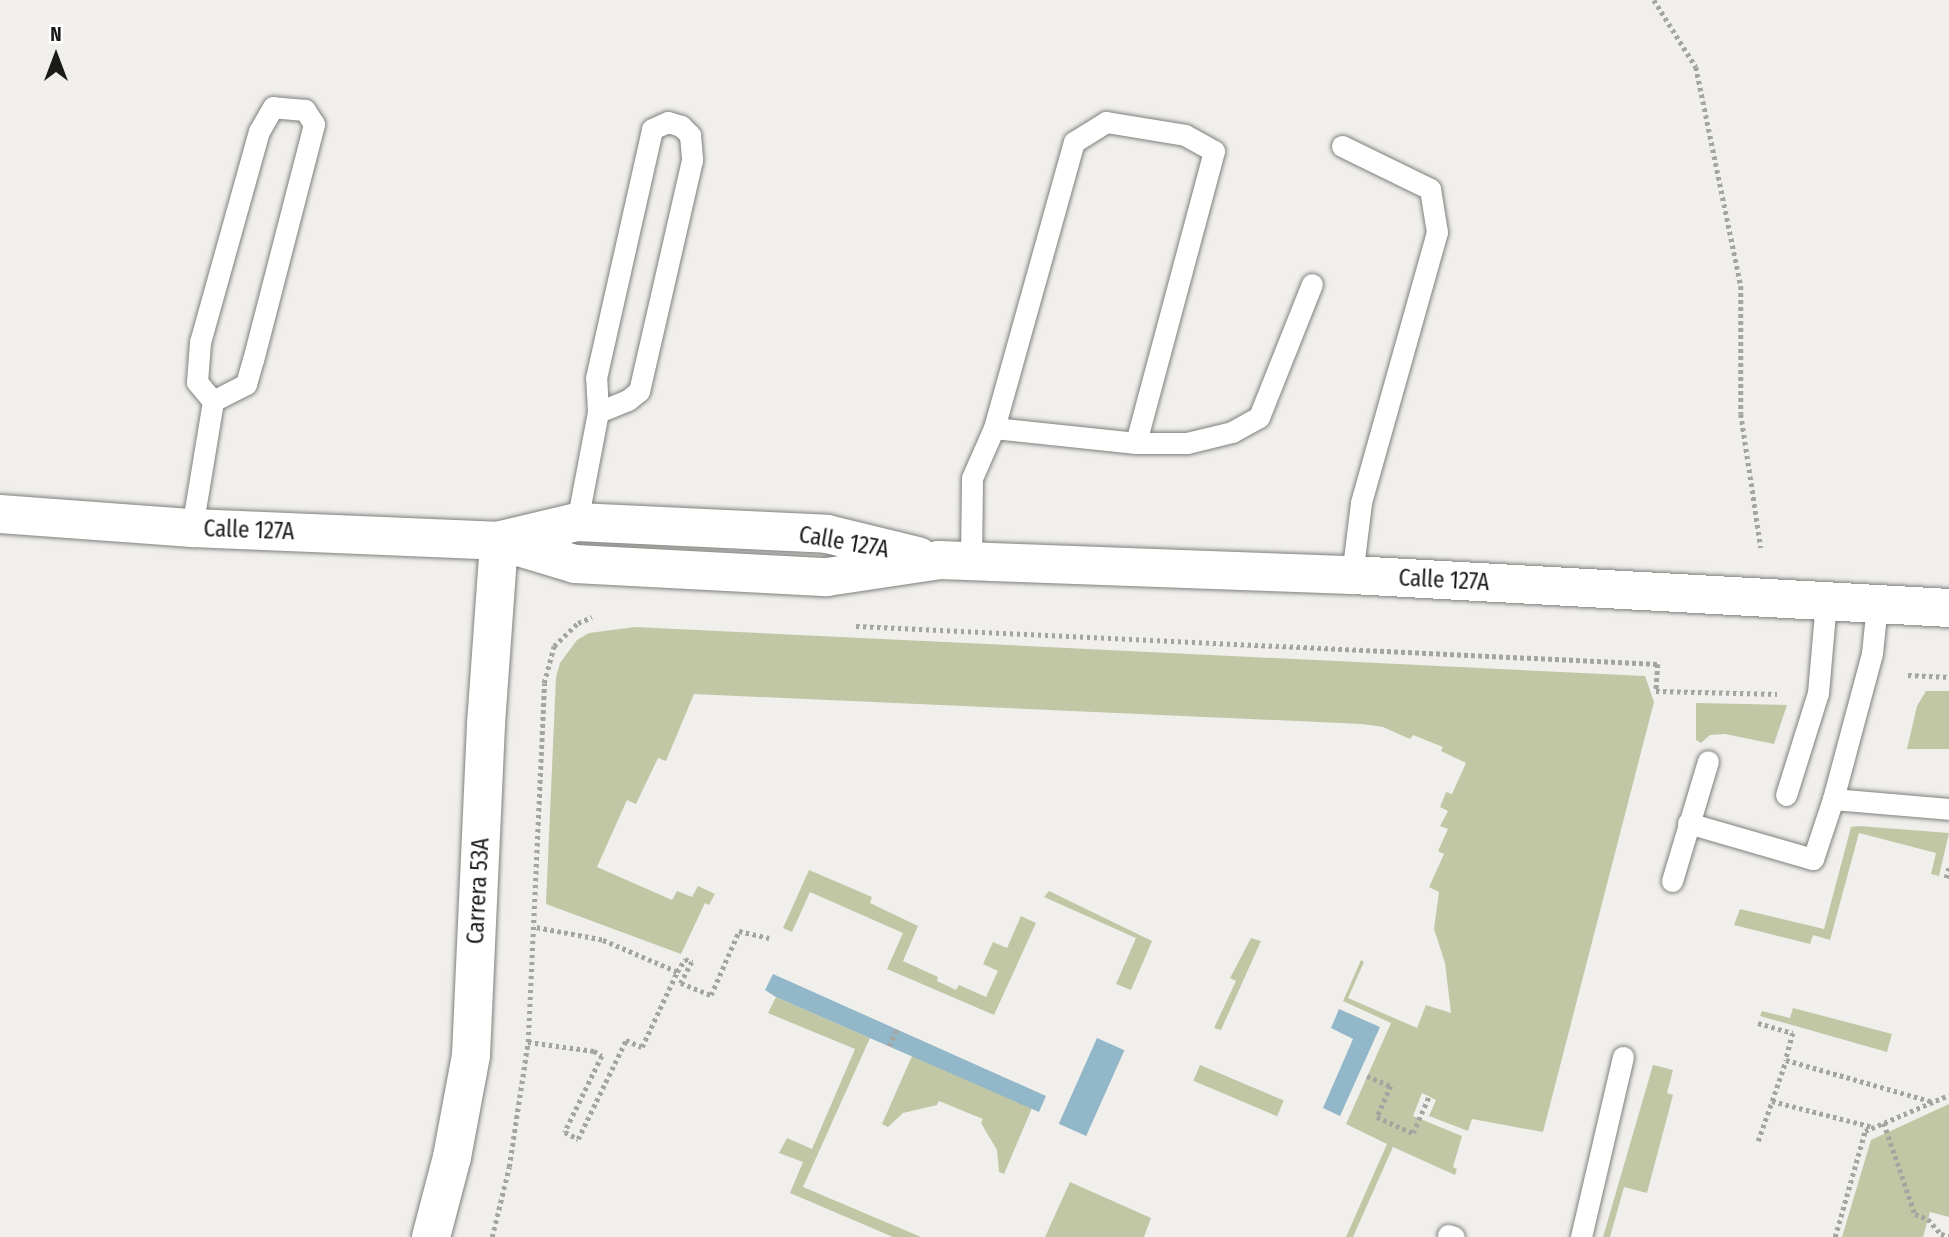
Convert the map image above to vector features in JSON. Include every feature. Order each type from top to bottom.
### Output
[{"type":"street","name":"Calle 127A","points":[[0,514],[191,528],[499,541],[575,564],[827,577],[955,561],[1352,575],[1949,608]]},
{"type":"street","name":"Calle 127A","points":[[499,541],[576,522],[827,534],[955,561]]},
{"type":"street","name":"Carrera 53A","points":[[431,1237],[452,1157],[471,1055],[486,724],[499,541]]},
{"type":"lane","points":[[191,528],[213,401],[197,382],[200,342],[259,131],[273,107],[305,110],[314,124],[246,384],[213,401]]},
{"type":"lane","points":[[576,522],[598,412],[596,378],[652,129],[668,122],[681,126],[690,135],[692,160],[639,391],[628,400],[598,412]]},
{"type":"lane","points":[[955,561],[972,478],[994,428],[1074,142],[1106,122],[1185,135],[1214,151],[1136,443]]},
{"type":"lane","points":[[1342,146],[1430,189],[1437,232],[1361,503],[1352,575]]},
{"type":"lane","points":[[994,428],[1136,443],[1187,443],[1232,432],[1259,417],[1312,284]]},
{"type":"lane","points":[[1786,795],[1818,693],[1826,601]]},
{"type":"lane","points":[[1688,824],[1813,859],[1833,799],[1868,673],[1877,605]]},
{"type":"lane","points":[[1672,881],[1708,761]]},
{"type":"lane","points":[[1833,799],[1949,809]]},
{"type":"lane","points":[[1581,1237],[1623,1056]]},
{"type":"path","points":[[1654,0],[1696,67],[1741,286],[1741,414],[1768,598]]},
{"type":"path","points":[[492,1237],[509,1167],[528,1042],[547,663],[554,646],[578,623],[600,616]]},
{"type":"path","points":[[848,625],[1658,664],[1656,691],[1777,694],[1779,668],[1820,670]]},
{"type":"path","points":[[1868,673],[1949,677]]},
{"type":"path","points":[[1946,878],[1949,867]]},
{"type":"path","points":[[534,927],[602,940],[677,972]]},
{"type":"path","points":[[528,1042],[594,1051],[602,1056],[565,1132],[578,1139],[626,1040],[642,1047],[685,959],[692,962],[681,983],[711,995],[739,931],[769,938]]},
{"type":"path","points":[[1758,1023],[1793,1033],[1758,1141]]},
{"type":"path","points":[[889,1046],[897,1029]]},
{"type":"path","points":[[1786,1060],[1933,1102]]},
{"type":"path","points":[[1367,1076],[1391,1087],[1377,1117],[1413,1133],[1429,1096]]},
{"type":"path","points":[[1835,1237],[1865,1131],[1949,1095]]},
{"type":"path","points":[[1772,1101],[1874,1127]]},
{"type":"path","points":[[1884,1123],[1915,1214],[1928,1219],[1941,1234],[1949,1236]]},
{"type":"green space","points":[[635,627],[1645,676],[1654,702],[1543,1132],[1472,1119],[1468,1131],[1429,1116],[1436,1100],[1422,1093],[1413,1116],[1462,1136],[1453,1167],[1457,1169],[1455,1175],[1393,1147],[1353,1237],[1346,1237],[1387,1144],[1346,1124],[1391,1023],[1343,1001],[1361,960],[1364,962],[1348,998],[1417,1028],[1426,1005],[1451,1013],[1445,963],[1434,929],[1439,892],[1429,887],[1444,854],[1438,851],[1448,829],[1440,826],[1448,811],[1440,807],[1446,792],[1452,794],[1466,763],[1441,751],[1443,747],[1413,735],[1410,739],[1383,727],[1362,724],[694,694],[666,761],[658,758],[636,804],[627,800],[597,867],[672,900],[677,891],[692,897],[698,886],[715,894],[709,905],[705,903],[681,954],[546,904],[556,677],[560,663],[577,640],[589,633]]},
{"type":"green space","points":[[1926,691],[1949,691],[1949,749],[1907,749],[1917,706]]},
{"type":"green space","points":[[1696,703],[1787,705],[1774,744],[1725,734],[1710,735],[1701,743],[1696,740]]},
{"type":"green space","points":[[1851,827],[1949,833],[1939,876],[1931,874],[1936,853],[1859,833],[1830,940],[1813,935],[1810,944],[1734,925],[1740,909],[1824,929]]},
{"type":"green space","points":[[809,870],[872,897],[870,903],[918,926],[903,961],[938,977],[937,981],[956,990],[959,985],[986,997],[998,971],[983,964],[993,942],[1007,948],[1021,916],[1036,923],[994,1015],[887,969],[903,933],[810,892],[792,932],[783,928]]},
{"type":"green space","points":[[1049,891],[1152,941],[1131,990],[1116,984],[1136,938],[1044,897]]},
{"type":"green space","points":[[1251,938],[1261,941],[1221,1030],[1214,1028],[1236,981],[1230,978]]},
{"type":"green space","points":[[776,997],[870,1038],[803,1187],[921,1237],[893,1237],[790,1193],[803,1162],[779,1153],[787,1138],[812,1149],[855,1049],[768,1013]]},
{"type":"green space","points":[[1793,1008],[1892,1034],[1887,1052],[1760,1016],[1762,1011],[1790,1018]]},
{"type":"green space","points":[[912,1056],[1032,1108],[1004,1174],[999,1172],[997,1150],[981,1123],[983,1119],[939,1101],[937,1105],[903,1113],[888,1127],[882,1124]]},
{"type":"green space","points":[[1200,1065],[1284,1101],[1277,1116],[1193,1081]]},
{"type":"green space","points":[[1653,1065],[1673,1070],[1667,1093],[1673,1095],[1647,1193],[1624,1187],[1610,1237],[1603,1237]]},
{"type":"green space","points":[[1949,1104],[1949,1217],[1930,1212],[1923,1237],[1842,1237],[1871,1140]]},
{"type":"green space","points":[[1070,1182],[1151,1218],[1144,1237],[1045,1237]]},
{"type":"water","points":[[773,974],[1046,1096],[1039,1112],[776,997],[765,990]]},
{"type":"water","points":[[1339,1009],[1380,1027],[1340,1116],[1323,1108],[1353,1039],[1331,1028]]},
{"type":"water","points":[[1097,1038],[1124,1050],[1086,1136],[1059,1124]]}]
